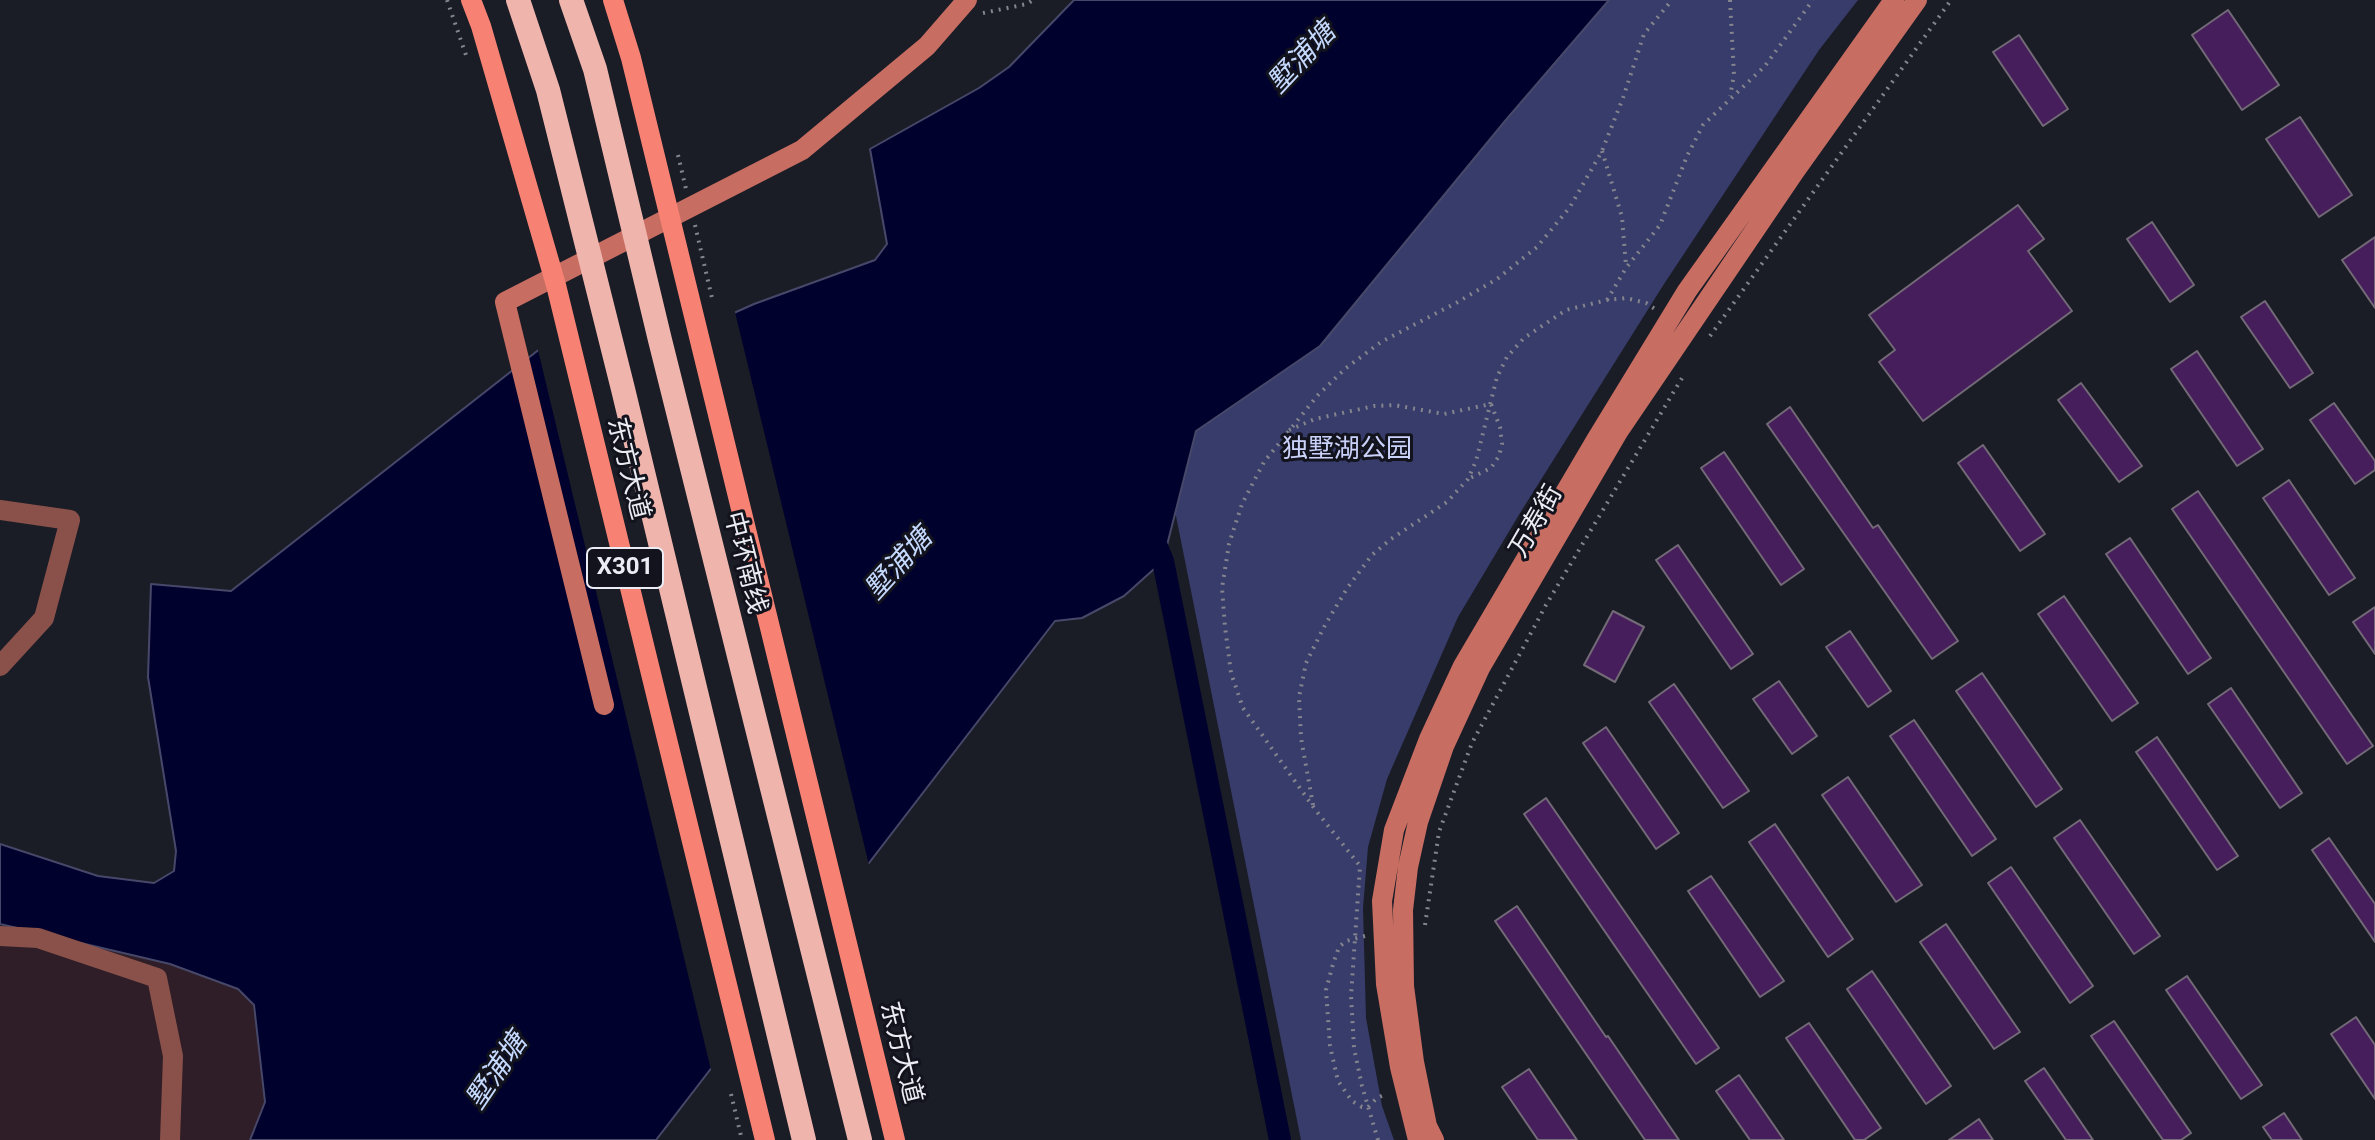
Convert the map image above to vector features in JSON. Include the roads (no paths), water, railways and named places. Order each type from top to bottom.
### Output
[{"type":"highway","points":[[518,0],[548,90],[804,1140]]},
{"type":"highway","name":"中环南线","points":[[571,0],[595,69],[667,370],[860,1140]]},
{"type":"main road","name":"东方大道","points":[[471,0],[556,285],[765,1140]]},
{"type":"main road","name":"东方大道","points":[[613,0],[631,58],[895,1140]]},
{"type":"street","name":"万寿街","points":[[1418,1140],[1400,1067],[1386,984],[1382,901],[1394,830],[1429,739],[1463,666],[1670,319],[1894,0]]},
{"type":"street","name":"万寿街","points":[[1434,1140],[1427,1126],[1414,1062],[1404,986],[1403,910],[1418,822],[1444,746],[1480,668],[1618,432],[1795,171],[1917,0]]},
{"type":"street","points":[[604,705],[505,302],[802,150],[974,7]]},
{"type":"street","points":[[0,510],[70,520],[44,618],[0,666]]},
{"type":"street","points":[[0,936],[38,938],[157,978],[173,1056],[170,1140]]},
{"type":"water","name":"墅浦塘","points":[[1074,0],[1609,0],[1320,346],[1196,431],[1163,561],[1124,596],[1082,618],[1055,621],[656,1140],[250,1140],[265,1102],[254,1005],[238,989],[170,964],[0,924],[0,844],[98,876],[154,883],[174,871],[176,851],[148,677],[151,584],[231,591],[578,319],[599,437],[690,417],[698,329],[754,304],[875,260],[887,244],[870,149],[979,88],[1009,67]]},
{"type":"waterway","points":[[1152,535],[1163,561],[1280,1140]]},
{"type":"park label","name":"独墅湖公园","points":[[1347,450]]}]
